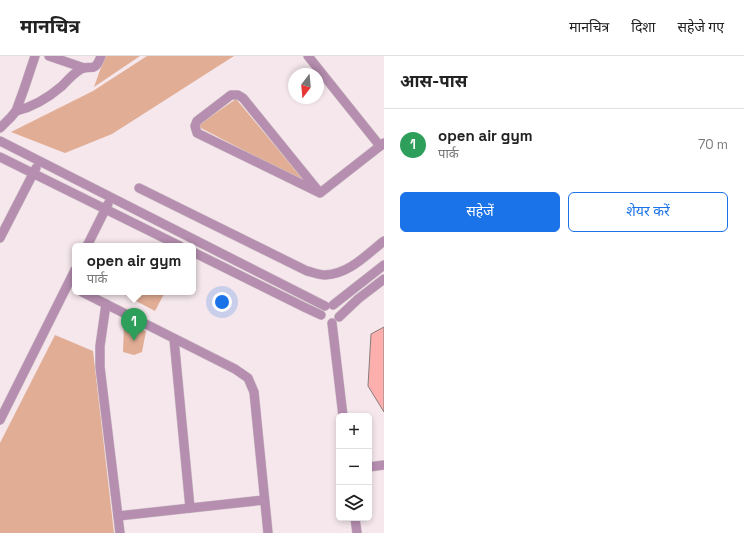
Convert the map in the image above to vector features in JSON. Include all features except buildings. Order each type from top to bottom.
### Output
[{"type":"street","points":[[0,128],[16,111],[35,56]]},
{"type":"street","points":[[49,56],[84,68]]},
{"type":"street","points":[[16,111],[34,106],[48,97],[79,69],[96,67],[102,56]]},
{"type":"street","points":[[308,56],[382,144],[320,193]]},
{"type":"street","points":[[238,95],[243,98],[320,193],[198,132],[195,126],[197,121],[232,96],[238,95]]},
{"type":"street","points":[[0,142],[338,310],[339,313],[336,320],[343,413]]},
{"type":"street","points":[[0,157],[174,243]]},
{"type":"street","points":[[0,238],[39,162]]},
{"type":"street","points":[[139,188],[307,271],[324,275],[339,273],[354,265],[384,241]]},
{"type":"street","points":[[89,243],[111,198]]},
{"type":"street","points":[[196,253],[321,315],[327,323],[336,320],[358,299],[384,279]]},
{"type":"street","points":[[321,315],[323,308],[329,306],[384,265]]},
{"type":"street","points":[[0,420],[71,287]]},
{"type":"street","points":[[88,295],[235,369],[248,378],[254,392],[268,533]]},
{"type":"street","points":[[106,304],[100,346],[100,367],[120,533]]},
{"type":"street","points":[[174,339],[190,508]]},
{"type":"street","points":[[372,467],[384,465]]},
{"type":"street","points":[[118,516],[264,500]]},
{"type":"street","points":[[355,521],[357,533]]},
{"type":"shaded area","points":[[105,56],[140,56],[94,87]]},
{"type":"shaded area","points":[[147,56],[234,56],[112,134],[65,153],[11,132],[93,91]]},
{"type":"shaded area","points":[[236,99],[306,183],[197,126]]},
{"type":"shaded area","points":[[125,295],[163,295],[155,311]]},
{"type":"shaded area","points":[[124,325],[146,331],[142,352],[134,355],[123,352]]},
{"type":"shaded area","points":[[55,335],[93,351],[114,533],[0,533],[0,443]]},
{"type":"place","name":"open air gym","points":[[134,341]]}]
